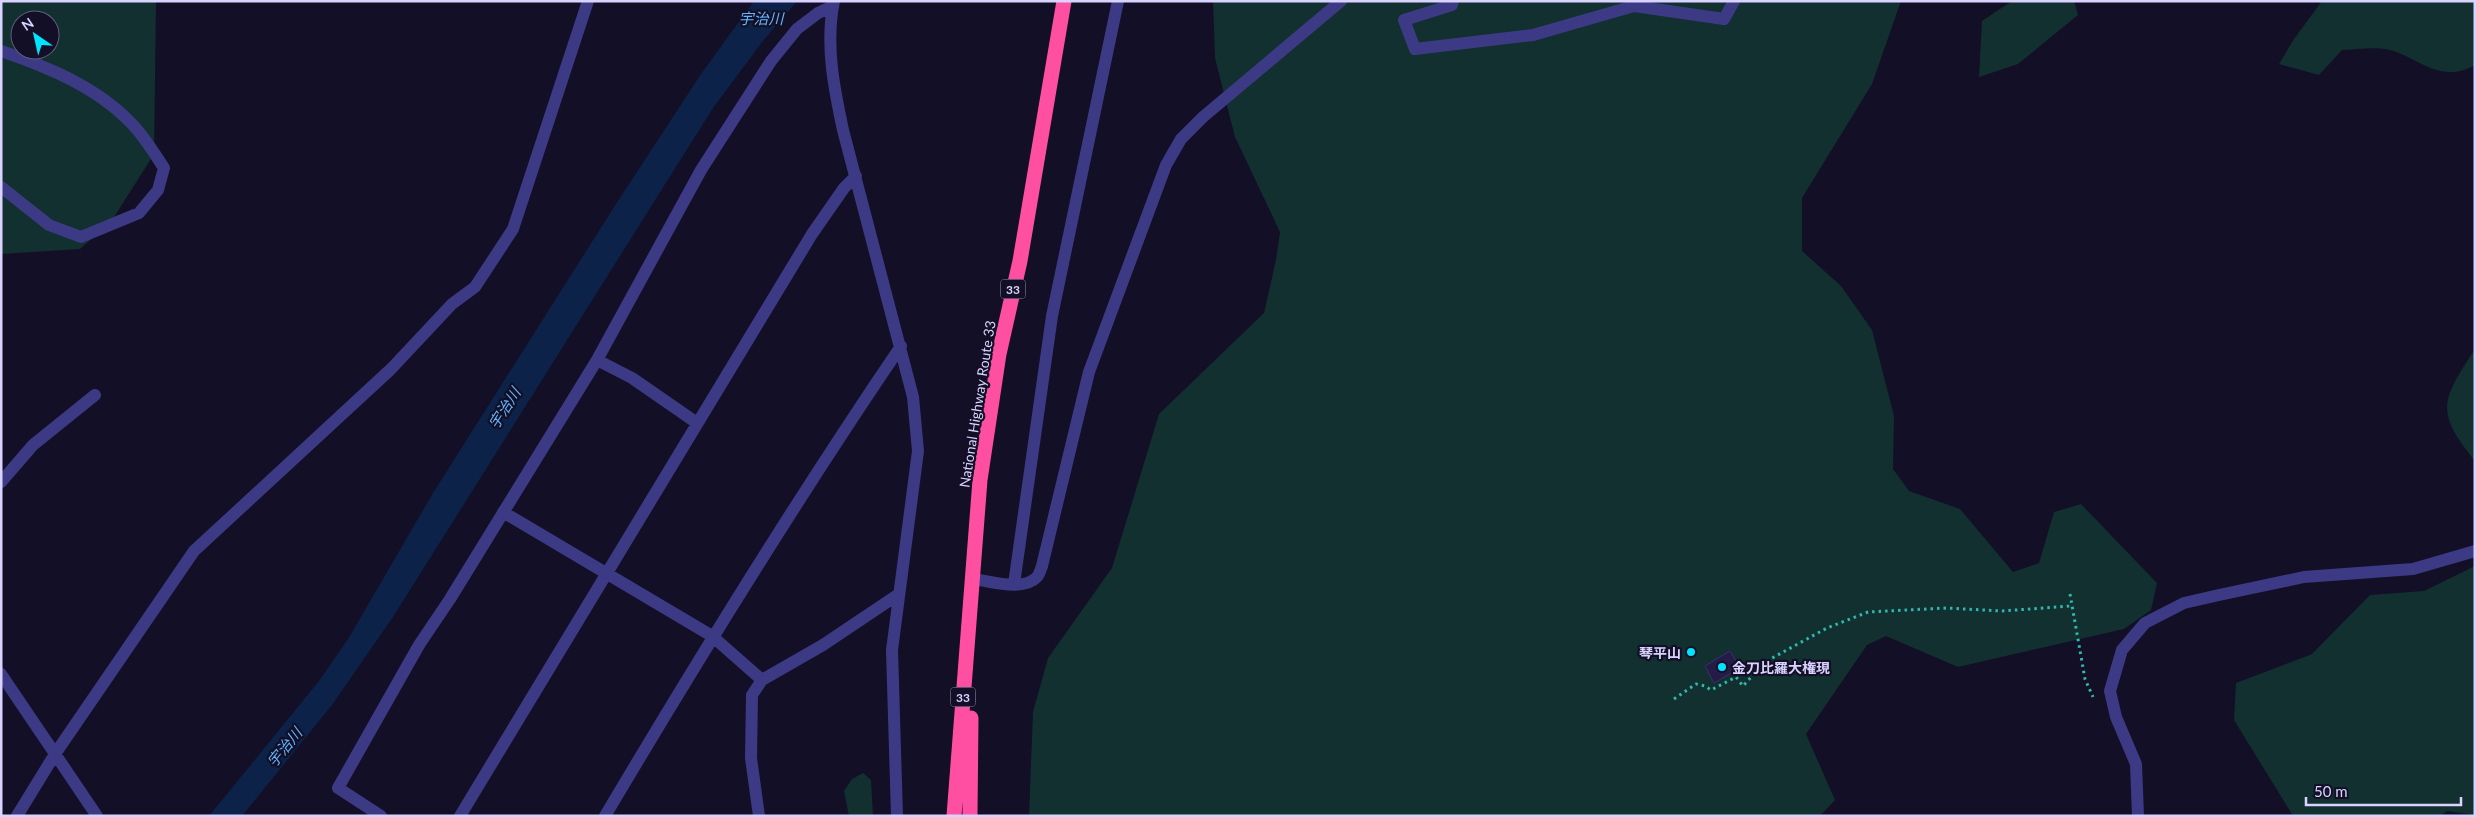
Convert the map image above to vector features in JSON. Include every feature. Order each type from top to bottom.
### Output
[{"type":"highway","name":"National Highway Route 33","points":[[954,816],[980,480],[999,354],[1020,261],[1064,1]]},
{"type":"highway","name":"33","points":[[970,816],[973,579]]},
{"type":"street","points":[[17,816],[55,754],[194,551],[391,369],[452,304],[475,287],[512,228],[588,1]]},
{"type":"street","points":[[1014,584],[1052,316],[1118,1]]},
{"type":"street","points":[[973,579],[1025,584],[1037,577],[1042,566],[1090,372],[1166,165],[1181,139],[1203,117],[1341,1]]},
{"type":"street","points":[[1453,1],[1452,4],[1404,20],[1415,50],[1534,35],[1634,6],[1724,19],[1734,1]]},
{"type":"street","points":[[833,4],[830,31],[835,90],[913,397],[918,451],[892,650],[896,816]]},
{"type":"street","points":[[381,816],[338,788],[419,646],[597,360],[701,170],[771,61],[797,28],[833,4]]},
{"type":"street","points":[[1,51],[50,68],[96,95],[132,124],[164,168],[158,190],[139,213],[81,238],[49,225],[1,188]]},
{"type":"street","points":[[460,816],[812,234],[844,188],[856,176]]},
{"type":"street","points":[[605,816],[712,636],[864,398],[901,346]]},
{"type":"street","points":[[597,360],[632,378],[697,423]]},
{"type":"street","points":[[1,482],[33,445],[95,395]]},
{"type":"street","points":[[504,512],[712,636],[762,680]]},
{"type":"street","points":[[2138,816],[2136,764],[2116,717],[2110,691],[2122,650],[2145,622],[2184,604],[2304,577],[2413,569],[2475,551]]},
{"type":"street","points":[[759,816],[751,758],[750,720],[752,695],[762,680],[823,645],[899,594]]},
{"type":"street","points":[[1,674],[96,816]]},
{"type":"path","points":[[2070,594],[2085,679],[2095,700],[2116,717]]},
{"type":"path","points":[[1674,699],[1696,684],[1711,690],[1736,678],[1742,686],[1765,662],[1827,628],[1868,612],[1946,608],[2002,611],[2071,606]]},
{"type":"green space","points":[[1,1],[156,1],[154,154],[111,222],[80,249],[1,254]]},
{"type":"green space","points":[[1213,1],[1901,1],[1872,84],[1802,198],[1802,251],[1841,286],[1872,330],[1894,416],[1893,469],[1909,491],[1960,509],[2013,572],[2039,563],[2054,512],[2081,504],[2157,583],[2151,610],[2124,629],[1958,667],[1886,636],[1867,645],[1806,734],[1835,800],[1820,816],[1029,816],[1033,712],[1048,658],[1112,568],[1159,414],[1264,313],[1276,260],[1280,232],[1235,137],[1215,58]]},
{"type":"green space","points":[[2012,1],[2074,1],[2078,15],[2018,64],[1979,77],[1982,21]]},
{"type":"green space","points":[[2322,1],[2475,1],[2475,65],[2462,71],[2438,70],[2396,52],[2374,48],[2342,50],[2319,75],[2279,64],[2294,39]]},
{"type":"green space","points":[[2475,349],[2475,461],[2453,430],[2448,417],[2447,405],[2455,381]]},
{"type":"green space","points":[[2475,566],[2475,815],[2447,811],[2440,816],[2293,816],[2234,720],[2236,683],[2312,654],[2370,595],[2424,591]]},
{"type":"green space","points":[[863,773],[871,780],[873,816],[849,816],[844,791],[852,779]]},
{"type":"water","name":"宇治川","points":[[754,1],[797,1],[763,41],[713,108],[393,617],[332,705],[242,816],[209,816],[319,681],[348,639],[433,493],[614,207],[701,74]]},
{"type":"building","name":"金刀比羅大権現","points":[[1730,651],[1740,668],[1714,683],[1705,666]]},
{"type":"place","name":"琴平山","points":[[1691,652]]},
{"type":"place","name":"金刀比羅大権現","points":[[1722,667]]}]
